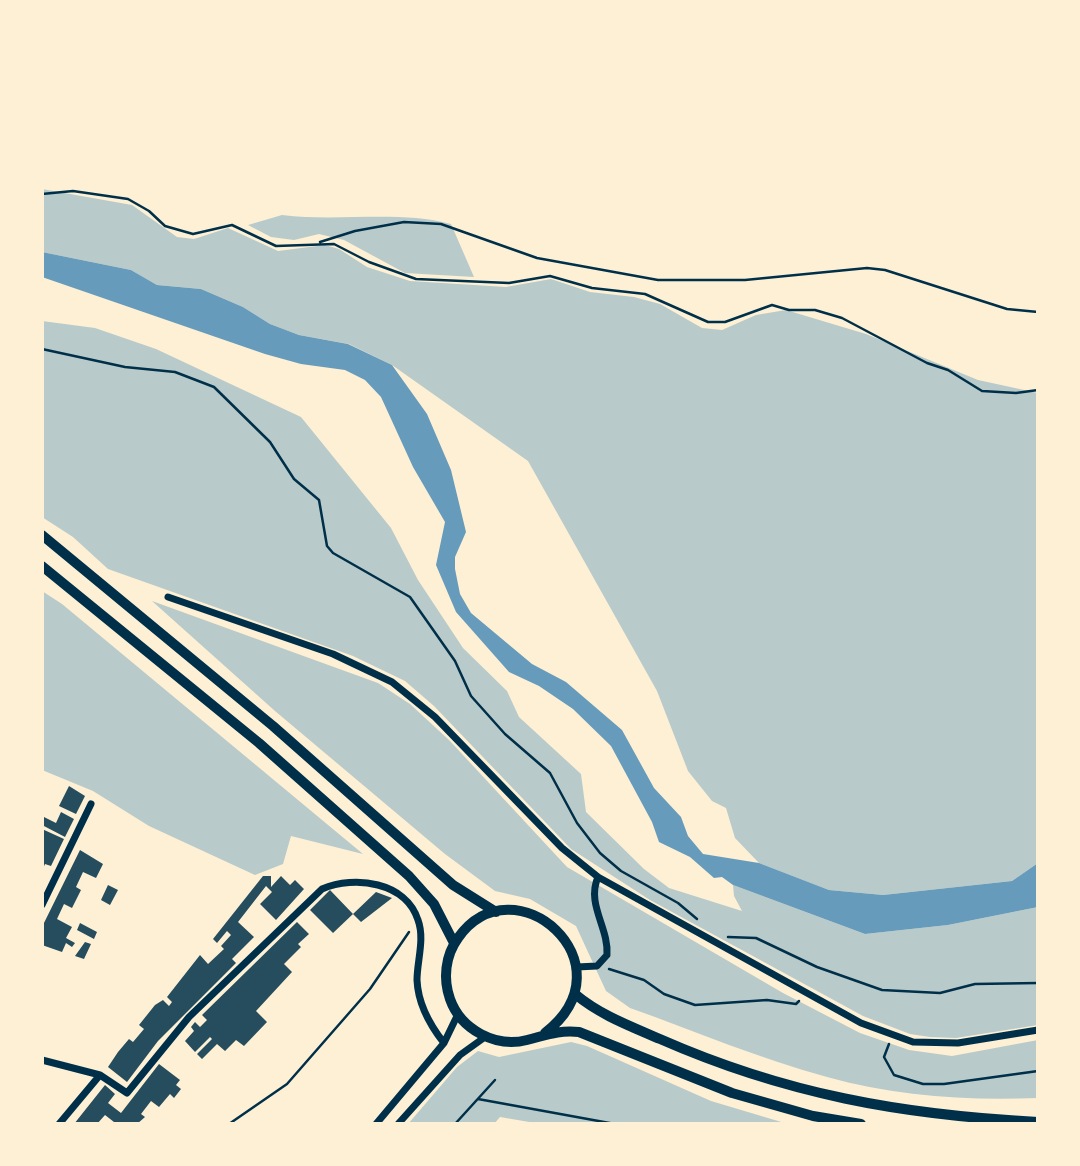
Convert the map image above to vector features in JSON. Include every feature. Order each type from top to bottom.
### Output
[{"type":"main road","points":[[42,535],[273,726],[453,885],[496,912]]},
{"type":"main road","points":[[42,566],[259,743],[409,876],[434,904],[454,943]]},
{"type":"main road","points":[[545,1033],[564,1016],[575,993],[577,967],[570,946],[548,923],[518,911],[496,912],[472,923],[454,943],[446,979],[457,1014],[485,1037],[505,1042],[526,1041],[560,1030],[579,1032],[732,1093],[813,1116],[861,1124]]},
{"type":"main road","points":[[575,993],[606,1015],[684,1049],[757,1077],[820,1095],[966,1118],[1038,1122]]},
{"type":"street","points":[[168,597],[333,654],[392,682],[435,717],[562,848],[598,877],[861,1023],[913,1042],[958,1043],[1038,1030]]},
{"type":"street","points":[[42,905],[91,804]]},
{"type":"street","points":[[577,967],[602,963],[607,950],[593,898],[598,877]]},
{"type":"street","points":[[42,1060],[100,1075],[127,1093],[189,1017],[322,889],[334,884],[378,885],[399,893],[411,906],[419,922],[417,980],[422,1007],[429,1024],[444,1042]]},
{"type":"street","points":[[376,1124],[444,1042],[457,1014]]},
{"type":"street","points":[[398,1124],[465,1050],[485,1037]]},
{"type":"street","points":[[59,1124],[100,1075]]},
{"type":"path","points":[[42,194],[73,191],[128,199],[149,211],[165,226],[193,234],[232,225],[276,246],[291,247],[319,242],[404,222],[441,224],[537,258],[659,280],[744,280],[867,268],[885,270],[1007,309],[1038,312]]},
{"type":"path","points":[[319,242],[334,244],[391,271],[416,279],[509,283],[550,276],[592,288],[645,294],[708,322],[725,322],[772,305],[789,310],[815,310],[842,318],[927,363],[948,370],[982,391],[1016,393],[1038,390]]},
{"type":"path","points":[[42,349],[125,367],[175,372],[214,387],[270,442],[294,478],[319,500],[327,546],[333,553],[410,597],[455,661],[471,696],[505,734],[550,773],[577,823],[600,853],[621,871],[678,903],[698,920]]},
{"type":"path","points":[[229,1124],[287,1084],[370,989],[419,922]]},
{"type":"path","points":[[724,949],[719,936],[756,938],[852,981],[894,991],[940,993],[975,984],[1038,984]]},
{"type":"path","points":[[602,963],[610,970],[644,980],[664,994],[695,1005],[767,1000],[796,1004],[807,995]]},
{"type":"path","points":[[893,1035],[884,1057],[894,1075],[923,1084],[944,1084],[1038,1071]]},
{"type":"path","points":[[455,1124],[495,1080]]},
{"type":"path","points":[[478,1099],[615,1124]]},
{"type":"shaded area","points":[[42,189],[132,205],[177,237],[194,239],[228,228],[278,251],[325,245],[339,249],[367,267],[410,281],[506,287],[551,279],[590,292],[634,297],[660,304],[702,328],[722,330],[756,315],[786,310],[866,334],[978,380],[1038,393],[1038,863],[1012,881],[883,895],[829,890],[759,863],[735,838],[726,808],[712,801],[688,771],[657,691],[528,461],[392,365],[349,344],[299,335],[270,324],[243,307],[201,289],[157,285],[131,270],[42,252]]},
{"type":"shaded area","points":[[282,215],[410,218],[451,224],[474,277],[405,273],[344,240],[319,234],[294,240],[271,237],[248,225]]},
{"type":"shaded area","points":[[42,321],[95,328],[156,349],[301,417],[391,528],[418,580],[463,648],[507,691],[519,717],[581,774],[586,812],[644,869],[669,888],[742,911],[734,896],[733,885],[865,934],[948,925],[1038,907],[1038,1025],[956,1038],[930,1037],[910,1034],[863,1016],[650,900],[571,849],[434,706],[405,681],[353,656],[108,569],[73,537],[42,517]]},
{"type":"shaded area","points":[[42,591],[62,604],[363,854],[291,836],[283,864],[255,875],[149,826],[93,791],[42,770]]},
{"type":"shaded area","points":[[152,601],[378,683],[410,704],[449,740],[567,867],[783,993],[860,1033],[909,1050],[952,1056],[1038,1040],[1038,1098],[931,1096],[879,1089],[777,1062],[630,1008],[606,991],[576,926],[530,899],[495,891],[445,854],[275,711]]},
{"type":"shaded area","points":[[571,1042],[587,1046],[711,1101],[788,1124],[541,1124],[500,1117],[494,1124],[408,1124],[457,1067],[478,1051],[499,1057]]},
{"type":"water","points":[[42,252],[131,270],[157,285],[201,289],[243,307],[270,324],[299,335],[348,344],[392,365],[427,414],[451,470],[466,532],[455,557],[455,569],[460,594],[471,613],[532,664],[566,682],[622,730],[654,788],[681,817],[688,836],[703,854],[759,863],[829,890],[883,895],[1012,881],[1038,863],[1038,907],[948,925],[865,934],[733,885],[722,877],[714,878],[690,857],[659,842],[652,822],[611,746],[573,709],[539,686],[509,672],[456,612],[436,565],[445,522],[413,467],[381,397],[365,380],[345,370],[301,364],[265,354],[42,277]]},
{"type":"building","points":[[69,786],[85,796],[76,814],[59,806]]},
{"type":"building","points":[[61,812],[74,819],[65,837],[42,825],[42,816],[56,823]]},
{"type":"building","points":[[42,829],[64,839],[51,866],[45,864],[42,871]]},
{"type":"building","points":[[80,850],[103,864],[96,878],[83,872],[76,887],[81,890],[72,908],[64,904],[57,919],[72,927],[66,938],[75,943],[72,947],[66,943],[62,952],[42,945],[42,927]]},
{"type":"building","points":[[263,876],[271,876],[271,887],[281,876],[290,885],[295,880],[304,889],[276,920],[260,904],[272,892],[266,886],[238,922],[254,937],[232,959],[236,963],[158,1041],[127,1082],[108,1067],[129,1039],[133,1042],[144,1029],[139,1025],[155,1005],[163,1000],[169,1006],[172,1002],[167,997],[200,955],[208,964],[224,949],[221,946],[231,935],[227,931],[217,943],[213,939]]},
{"type":"building","points":[[108,885],[118,890],[110,905],[101,900]]},
{"type":"building","points":[[330,890],[353,914],[333,933],[310,910]]},
{"type":"building","points":[[376,892],[392,898],[361,922],[353,914]]},
{"type":"building","points":[[297,922],[309,934],[298,944],[301,947],[284,964],[292,972],[256,1011],[267,1022],[244,1046],[236,1040],[225,1051],[217,1044],[202,1059],[197,1054],[212,1039],[210,1037],[195,1052],[185,1041],[194,1031],[191,1027],[195,1022],[200,1027],[207,1020],[202,1015]]},
{"type":"building","points":[[80,923],[97,932],[94,939],[77,930]]},
{"type":"building","points":[[85,942],[91,944],[84,959],[75,956]]},
{"type":"building","points":[[159,1064],[180,1080],[176,1085],[181,1089],[174,1098],[170,1094],[159,1107],[151,1101],[141,1114],[145,1117],[137,1124],[112,1124],[114,1122],[105,1115],[97,1124],[74,1124],[105,1085],[115,1094],[108,1103],[121,1113]]}]
